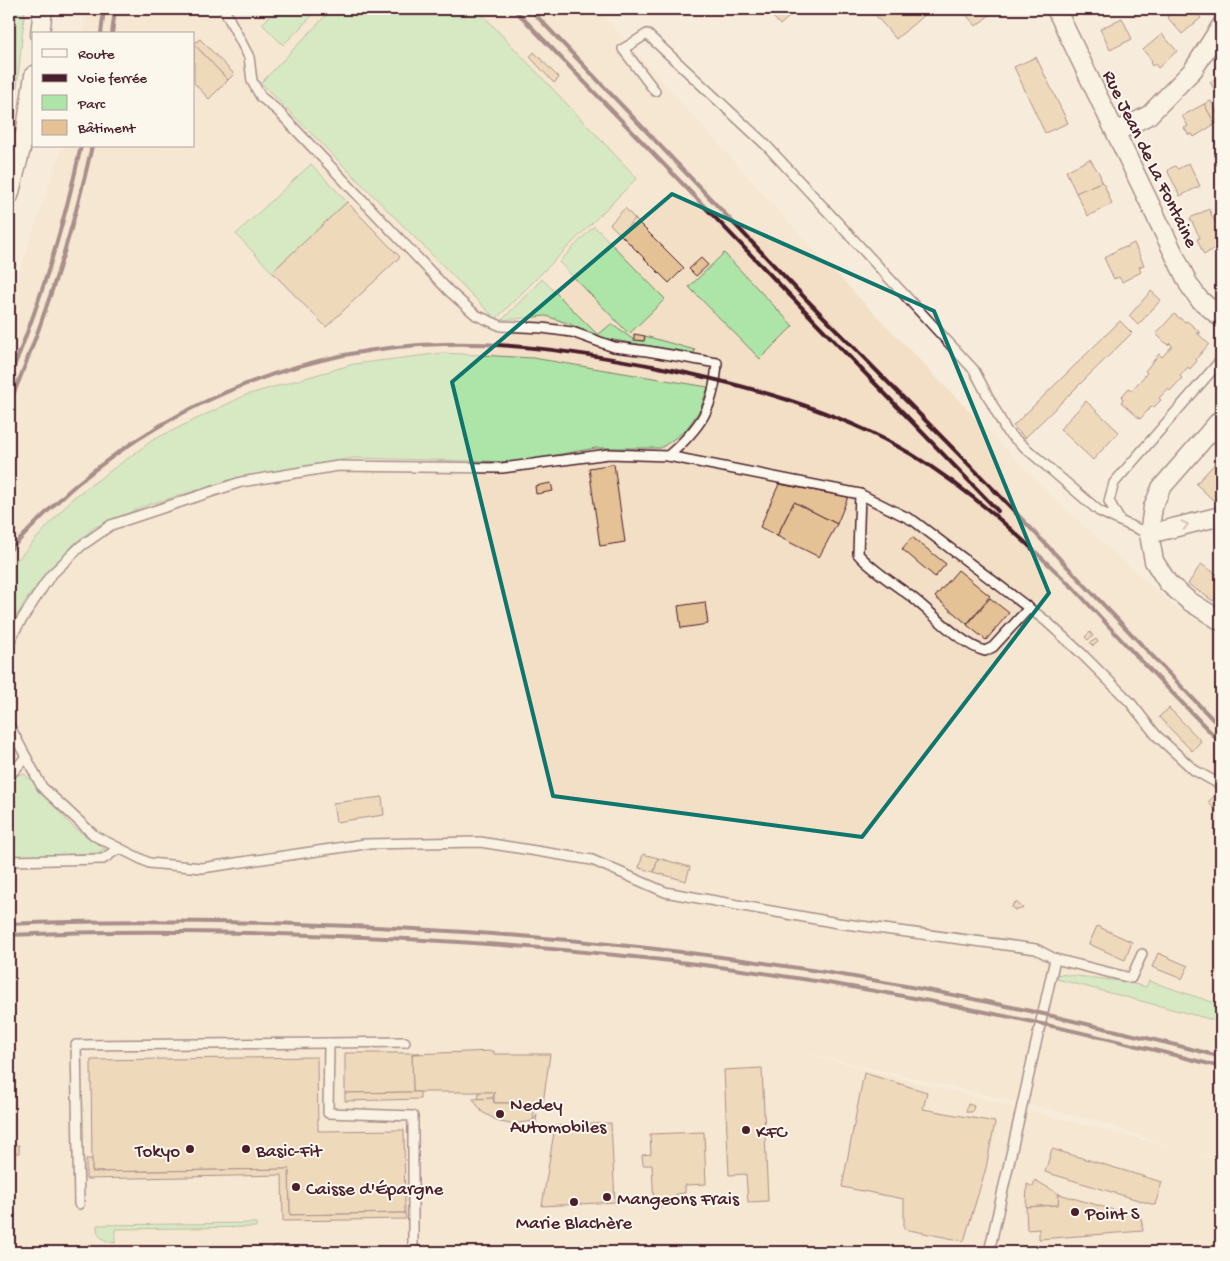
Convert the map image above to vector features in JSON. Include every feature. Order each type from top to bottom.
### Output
[{"type":"street","points":[[40,32],[43,9]]},
{"type":"street","name":"Rue Jean de La Fontaine","points":[[1056,9],[1189,285],[1199,299],[1221,318]]},
{"type":"street","points":[[1116,132],[1149,114],[1162,102],[1193,70],[1221,26]]},
{"type":"street","points":[[9,196],[26,129],[32,88]]},
{"type":"street","points":[[1221,419],[1161,488],[1153,507],[1149,534],[1154,561],[1168,583],[1189,601],[1221,621]]},
{"type":"street","points":[[1149,534],[1221,516]]},
{"type":"lane","points":[[224,9],[248,57],[252,81],[261,97],[277,110],[449,291],[476,315],[501,326],[572,332],[614,347],[717,363],[716,379],[710,404],[702,421],[686,440],[668,456]]},
{"type":"lane","points":[[655,91],[623,49],[648,34],[766,146],[974,370],[1007,432],[1099,511],[1149,534]]},
{"type":"lane","points":[[1120,522],[1109,501],[1114,483],[1221,360]]},
{"type":"lane","points":[[9,644],[15,630],[50,576],[81,546],[111,525],[241,482],[338,466],[502,468],[609,454],[668,456],[860,494],[914,520],[1029,608],[1088,660],[1130,702],[1156,735],[1194,770],[1221,785]]},
{"type":"lane","points":[[860,494],[858,554],[869,566],[967,642],[985,651],[993,647],[1029,608]]},
{"type":"lane","points":[[9,725],[42,788],[95,836],[149,863],[202,868],[365,844],[480,842],[592,860],[665,892],[838,923],[1036,949],[1054,959],[1131,978],[1142,954]]},
{"type":"lane","points":[[9,776],[26,757]]},
{"type":"lane","points":[[9,861],[103,858],[119,848]]},
{"type":"lane","points":[[989,1252],[1054,959]]},
{"type":"lane","points":[[79,1204],[76,1045],[405,1042]]},
{"type":"lane","points":[[329,1043],[328,1113],[413,1116],[412,1251]]},
{"type":"highlighted area","points":[[672,194],[934,311],[1049,593],[862,837],[553,796],[452,382]]},
{"type":"shaded area","points":[[86,9],[597,9],[821,258],[1057,502],[1179,610],[1221,632],[1221,1159],[1185,1151],[1221,1161],[1221,1240],[1218,1247],[1219,1252],[9,1252],[9,302],[61,148],[195,148],[195,32],[83,32]],"holes":[[[767,1044],[1095,1120],[1178,1149]]]},
{"type":"green space","points":[[15,9],[25,9],[16,98],[9,128],[9,26]]},
{"type":"green space","points":[[277,9],[313,9],[316,12],[283,45],[262,24]]},
{"type":"green space","points":[[332,9],[477,9],[637,178],[496,319],[261,83]]},
{"type":"green space","points":[[311,164],[347,202],[272,272],[236,234]]},
{"type":"green space","points":[[594,226],[665,299],[629,334],[559,262]]},
{"type":"green space","points":[[724,253],[793,326],[760,359],[689,287]]},
{"type":"green space","points":[[542,279],[598,335],[611,324],[634,340],[644,341],[645,336],[695,350],[694,353],[595,337],[570,324],[546,316],[502,320]]},
{"type":"green space","points":[[443,353],[533,358],[708,387],[700,410],[685,431],[661,448],[596,448],[516,462],[353,458],[242,477],[147,505],[95,527],[72,546],[28,597],[9,629],[9,569],[73,498],[153,440],[246,395],[354,364]]},
{"type":"green space","points":[[18,774],[24,774],[31,780],[73,827],[105,849],[98,853],[9,857],[9,784]]},
{"type":"green space","points":[[1058,974],[1121,981],[1146,987],[1149,981],[1221,1005],[1221,1022],[1057,979]]},
{"type":"green space","points":[[256,1223],[256,1227],[115,1229],[115,1243],[102,1238],[97,1229],[97,1225]]},
{"type":"building","points":[[766,9],[798,9],[780,25]]},
{"type":"building","points":[[870,9],[931,9],[896,39]]},
{"type":"building","points":[[961,9],[997,9],[976,26]]},
{"type":"building","points":[[1094,9],[1110,9],[1097,15]]},
{"type":"building","points":[[1176,9],[1193,9],[1201,18],[1182,34],[1167,17]]},
{"type":"building","points":[[1122,18],[1132,39],[1110,50],[1100,29]]},
{"type":"building","points":[[1162,34],[1177,51],[1158,68],[1155,64],[1152,66],[1150,63],[1152,61],[1143,50]]},
{"type":"building","points":[[200,39],[234,74],[228,80],[195,43]]},
{"type":"building","points":[[195,45],[228,80],[209,99],[195,84]]},
{"type":"building","points":[[534,52],[559,78],[554,83],[530,57]]},
{"type":"building","points":[[1036,57],[1068,123],[1045,133],[1014,67]]},
{"type":"building","points":[[1221,77],[1221,101],[1210,82]]},
{"type":"building","points":[[1211,101],[1221,121],[1215,124],[1204,104]]},
{"type":"building","points":[[1204,104],[1215,124],[1194,137],[1192,134],[1189,135],[1184,128],[1188,126],[1182,116]]},
{"type":"building","points":[[1090,159],[1099,173],[1101,182],[1076,193],[1066,171]]},
{"type":"building","points":[[1189,163],[1200,186],[1180,196],[1168,172],[1169,169],[1175,166],[1178,169]]},
{"type":"building","points":[[1101,182],[1104,184],[1112,204],[1088,216],[1076,193]]},
{"type":"building","points":[[347,202],[400,257],[326,327],[272,272]]},
{"type":"building","points":[[625,208],[635,219],[620,234],[610,224]]},
{"type":"building","points":[[1209,209],[1221,235],[1221,244],[1204,255],[1197,239],[1200,238],[1190,218]]},
{"type":"building","points":[[635,219],[684,268],[669,283],[620,234]]},
{"type":"building","points":[[1134,243],[1144,265],[1139,267],[1141,272],[1122,282],[1119,277],[1114,279],[1104,258],[1120,248]]},
{"type":"building","points":[[1221,255],[1221,276],[1216,275]]},
{"type":"building","points":[[701,258],[708,265],[696,276],[689,269]]},
{"type":"building","points":[[1151,291],[1161,300],[1138,325],[1129,316]]},
{"type":"building","points":[[1174,314],[1185,322],[1187,321],[1201,333],[1197,333],[1209,344],[1190,369],[1188,367],[1180,376],[1182,378],[1170,391],[1168,389],[1159,398],[1161,400],[1154,407],[1152,406],[1140,419],[1121,402],[1123,399],[1121,397],[1129,388],[1131,391],[1147,373],[1145,371],[1159,354],[1162,357],[1172,346],[1170,343],[1168,345],[1156,334]]},
{"type":"building","points":[[1120,321],[1132,333],[1025,438],[1013,426]]},
{"type":"building","points":[[634,334],[645,336],[644,341],[634,340]]},
{"type":"building","points":[[1086,401],[1119,432],[1093,460],[1060,429]]},
{"type":"building","points":[[1221,457],[1221,497],[1213,500],[1196,484]]},
{"type":"building","points":[[614,464],[625,542],[600,546],[589,468]]},
{"type":"building","points":[[551,483],[553,491],[536,494],[535,486]]},
{"type":"building","points":[[779,484],[848,497],[837,524],[794,502],[777,536],[760,527]]},
{"type":"building","points":[[794,502],[837,524],[819,557],[777,536]]},
{"type":"building","points":[[912,537],[946,564],[935,577],[902,549]]},
{"type":"building","points":[[1201,564],[1218,575],[1221,570],[1221,595],[1219,594],[1213,601],[1188,584]]},
{"type":"building","points":[[958,570],[990,596],[967,624],[935,597]]},
{"type":"building","points":[[990,598],[1009,613],[986,640],[967,625]]},
{"type":"building","points":[[705,602],[708,624],[681,628],[678,606]]},
{"type":"building","points":[[1090,632],[1093,636],[1088,640],[1085,637]]},
{"type":"building","points":[[1096,639],[1098,642],[1093,646],[1090,643]]},
{"type":"building","points":[[1169,708],[1201,741],[1192,751],[1159,717]]},
{"type":"building","points":[[1219,792],[1221,794],[1221,816],[1208,802]]},
{"type":"building","points":[[382,797],[384,815],[336,822],[333,803]]},
{"type":"building","points":[[643,854],[658,858],[654,872],[639,868]]},
{"type":"building","points":[[658,858],[690,867],[686,881],[654,872]]},
{"type":"building","points":[[1016,902],[1022,909],[1015,910],[1012,908]]},
{"type":"building","points":[[1097,926],[1132,942],[1125,960],[1089,944]]},
{"type":"building","points":[[1158,953],[1188,966],[1182,979],[1152,967]]},
{"type":"building","points":[[494,1051],[494,1054],[550,1054],[543,1103],[494,1103],[494,1092],[413,1092],[412,1054]]},
{"type":"building","points":[[345,1053],[420,1053],[412,1054],[413,1092],[345,1093]]},
{"type":"building","points":[[317,1057],[318,1131],[404,1130],[405,1213],[290,1215],[289,1169],[92,1172],[91,1060]]},
{"type":"building","name":"KFC","points":[[762,1068],[768,1201],[748,1202],[746,1174],[729,1175],[724,1070]]},
{"type":"building","points":[[864,1073],[927,1092],[923,1109],[995,1122],[986,1168],[964,1241],[904,1229],[904,1199],[842,1187]]},
{"type":"building","points":[[420,1092],[420,1099],[345,1101],[345,1093]]},
{"type":"building","points":[[479,1092],[494,1092],[493,1098],[478,1099]]},
{"type":"building","points":[[493,1098],[494,1103],[535,1103],[533,1121],[511,1124],[500,1122],[482,1112],[473,1099]]},
{"type":"building","points":[[968,1104],[974,1106],[972,1112],[966,1112]]},
{"type":"building","points":[[537,1115],[535,1130],[527,1130]]},
{"type":"building","points":[[611,1123],[615,1202],[542,1206],[555,1126]]},
{"type":"building","points":[[704,1132],[706,1184],[685,1185],[685,1193],[676,1194],[676,1206],[654,1207],[652,1165],[643,1165],[642,1155],[651,1154],[650,1134]]},
{"type":"building","points":[[19,1145],[19,1153],[9,1153],[9,1146]]},
{"type":"building","points":[[1052,1149],[1162,1182],[1155,1205],[1045,1172]]},
{"type":"building","points":[[86,1159],[92,1159],[92,1172],[289,1169],[290,1215],[405,1213],[406,1219],[283,1221],[282,1175],[86,1179]]},
{"type":"building","points":[[1035,1180],[1059,1194],[1058,1205],[1026,1207],[1027,1184],[1033,1187]]},
{"type":"building","name":"Point S","points":[[1059,1194],[1141,1218],[1143,1231],[1039,1239],[1039,1229],[1027,1230],[1026,1207],[1058,1205]]},
{"type":"railway","points":[[101,32],[104,9]]},
{"type":"railway","points":[[112,32],[115,9]]},
{"type":"railway","points":[[514,9],[998,511]]},
{"type":"railway","points":[[530,9],[805,298],[998,494],[1221,728]]},
{"type":"railway","points":[[9,379],[31,322],[50,264],[81,148]]},
{"type":"railway","points":[[9,405],[34,342],[56,278],[76,212],[92,148]]},
{"type":"railway","points":[[9,551],[68,492],[117,453],[159,426],[203,403],[249,383],[296,367],[345,355],[394,347],[471,344],[551,350],[658,367],[756,390],[820,411],[881,438],[911,454],[955,483],[996,516],[1072,587]]},
{"type":"railway","points":[[1068,582],[1221,743]]},
{"type":"railway","points":[[9,924],[126,921],[283,924],[414,929],[597,943],[688,953],[869,979],[1048,1015],[1221,1057]]},
{"type":"railway","points":[[9,935],[84,932],[160,932],[358,937],[503,945],[648,958],[762,973],[895,994],[1026,1020],[1221,1067]]},
{"type":"place","name":"Nedey Automobiles","points":[[500,1114]]},
{"type":"place","name":"KFC","points":[[746,1130]]},
{"type":"place","name":"Tokyo","points":[[190,1149]]},
{"type":"place","name":"Basic-Fit","points":[[246,1149]]},
{"type":"place","name":"Caisse d'Épargne","points":[[296,1187]]},
{"type":"place","name":"Mangeons Frais","points":[[607,1197]]},
{"type":"place","name":"Marie Blachère","points":[[574,1202]]},
{"type":"place","name":"Point S","points":[[1075,1212]]}]
